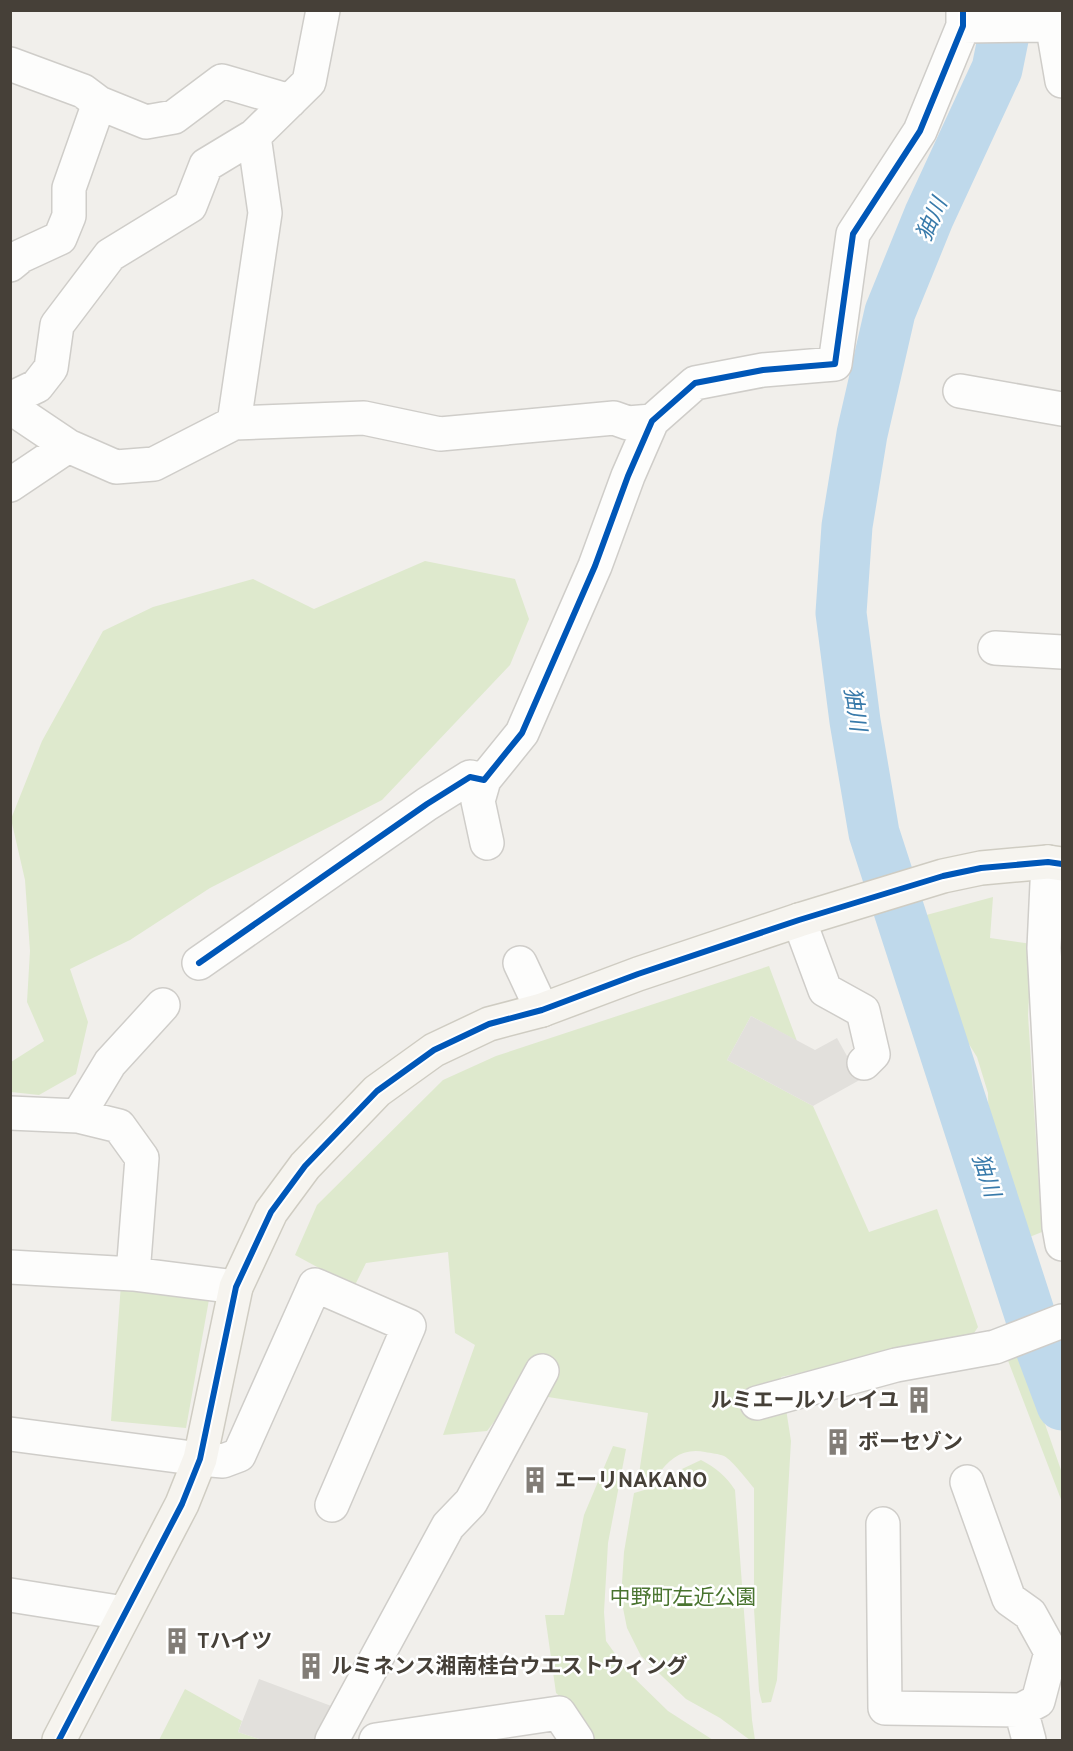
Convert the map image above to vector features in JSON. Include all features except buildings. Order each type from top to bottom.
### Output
[{"type":"street","points":[[10,399],[37,386],[51,368],[57,325],[110,255],[190,206],[206,165],[254,136],[309,82],[323,10]]},
{"type":"street","points":[[487,843],[478,801],[484,780],[522,733],[595,566],[628,476],[652,421],[695,383],[763,370],[835,364],[854,234],[920,131],[966,21],[1049,19],[1062,81]]},
{"type":"street","points":[[10,64],[83,91],[99,103],[146,122],[174,117],[222,81],[290,101]]},
{"type":"street","points":[[10,265],[21,256],[60,238],[69,216],[69,188],[99,103]]},
{"type":"street","points":[[234,423],[265,213],[254,136]]},
{"type":"street","points":[[960,391],[1062,409]]},
{"type":"street","points":[[10,407],[68,446],[116,467],[154,464],[234,423],[364,418],[440,434],[614,418],[628,423],[652,421]]},
{"type":"street","points":[[10,485],[68,446]]},
{"type":"street","points":[[995,648],[1062,652]]},
{"type":"street","points":[[199,963],[427,804],[470,777],[484,780]]},
{"type":"street","points":[[59,1740],[182,1504],[200,1459],[236,1287],[270,1212],[306,1166],[377,1091],[434,1050],[489,1024],[542,1010],[638,974],[926,881],[981,868],[1055,863],[1044,948],[1059,1227],[1062,1244]]},
{"type":"street","points":[[799,921],[825,990],[863,1011],[873,1054],[864,1063]]},
{"type":"street","points":[[520,963],[542,1010]]},
{"type":"street","points":[[78,1116],[110,1063],[163,1005]]},
{"type":"street","points":[[10,1113],[78,1116],[119,1126],[142,1158],[133,1274]]},
{"type":"street","points":[[10,1267],[133,1274],[236,1287]]},
{"type":"street","points":[[10,1434],[200,1459],[222,1461],[239,1455],[315,1286],[408,1326],[332,1504]]},
{"type":"street","points":[[757,1403],[896,1365],[994,1347],[1062,1321]]},
{"type":"street","points":[[332,1740],[448,1526],[471,1502],[524,1420],[542,1371]]},
{"type":"street","points":[[883,1524],[885,1708],[1025,1725],[1038,1701],[1051,1652],[1030,1614],[1009,1599],[967,1482]]},
{"type":"street","points":[[10,1595],[124,1613]]},
{"type":"street","points":[[376,1740],[559,1713],[578,1740]]},
{"type":"green space","points":[[425,561],[515,579],[529,619],[510,665],[382,800],[210,888],[130,940],[70,969],[88,1022],[76,1074],[39,1095],[11,1092],[11,1062],[44,1041],[27,1002],[30,951],[25,880],[11,819],[42,741],[103,631],[153,607],[253,579],[314,609]]},
{"type":"green space","points":[[993,897],[990,938],[1032,944],[1028,1015],[1042,1232],[1027,1238],[1004,1188],[989,1136],[988,1093],[977,1057],[939,996],[919,917]]},
{"type":"green space","points":[[769,966],[797,1041],[751,1016],[727,1060],[813,1106],[869,1232],[937,1209],[978,1327],[972,1336],[781,1377],[791,1441],[777,1680],[771,1702],[762,1703],[759,1691],[754,1609],[754,1488],[732,1462],[720,1455],[697,1451],[684,1453],[672,1459],[657,1476],[642,1478],[639,1474],[648,1413],[517,1392],[487,1431],[443,1435],[475,1345],[455,1333],[448,1252],[366,1263],[354,1287],[295,1255],[317,1205],[443,1080],[496,1056]]},
{"type":"green space","points":[[121,1284],[210,1294],[186,1428],[111,1421]]},
{"type":"green space","points":[[1020,1352],[1062,1473],[1062,1502],[1007,1358]]},
{"type":"green space","points":[[613,1446],[626,1449],[608,1543],[604,1612],[606,1641],[628,1672],[668,1711],[713,1740],[595,1740],[569,1704],[556,1693],[545,1615],[564,1615],[584,1515]]},
{"type":"green space","name":"中野町左近公園","points":[[701,1460],[720,1473],[735,1490],[755,1740],[750,1740],[720,1718],[686,1699],[641,1656],[627,1628],[621,1598],[624,1552],[634,1493],[665,1484],[682,1469]]},
{"type":"green space","points":[[185,1689],[242,1721],[238,1732],[262,1740],[159,1740]]},
{"type":"shaded area","points":[[751,1016],[815,1050],[837,1038],[847,1056],[852,1053],[865,1077],[813,1106],[727,1060]]},
{"type":"shaded area","points":[[259,1679],[334,1707],[317,1740],[262,1740],[238,1732]]},
{"type":"waterway","name":"㹨川","points":[[1009,10],[997,69],[929,216],[890,312],[862,434],[847,526],[841,613],[855,721],[874,833],[1041,1349],[1062,1405]]},
{"type":"cycle path","points":[[199,963],[427,804],[470,777],[484,780],[522,733],[595,566],[628,476],[652,421],[695,383],[763,370],[835,364],[853,234],[920,131],[963,26],[963,10]]},
{"type":"cycle path","points":[[59,1740],[182,1504],[200,1459],[236,1287],[271,1212],[305,1166],[377,1091],[434,1050],[489,1024],[542,1010],[638,974],[799,920],[943,876],[981,868],[1048,862],[1062,864]]},
{"type":"place","name":"ルミエールソレイユ","points":[[919,1400]]},
{"type":"place","name":"ボーセゾン","points":[[838,1442]]},
{"type":"place","name":"エーリNAKANO","points":[[535,1480]]},
{"type":"place","name":"Tハイツ","points":[[177,1641]]},
{"type":"place","name":"ルミネンス湘南桂台ウエストウィング","points":[[311,1666]]}]
